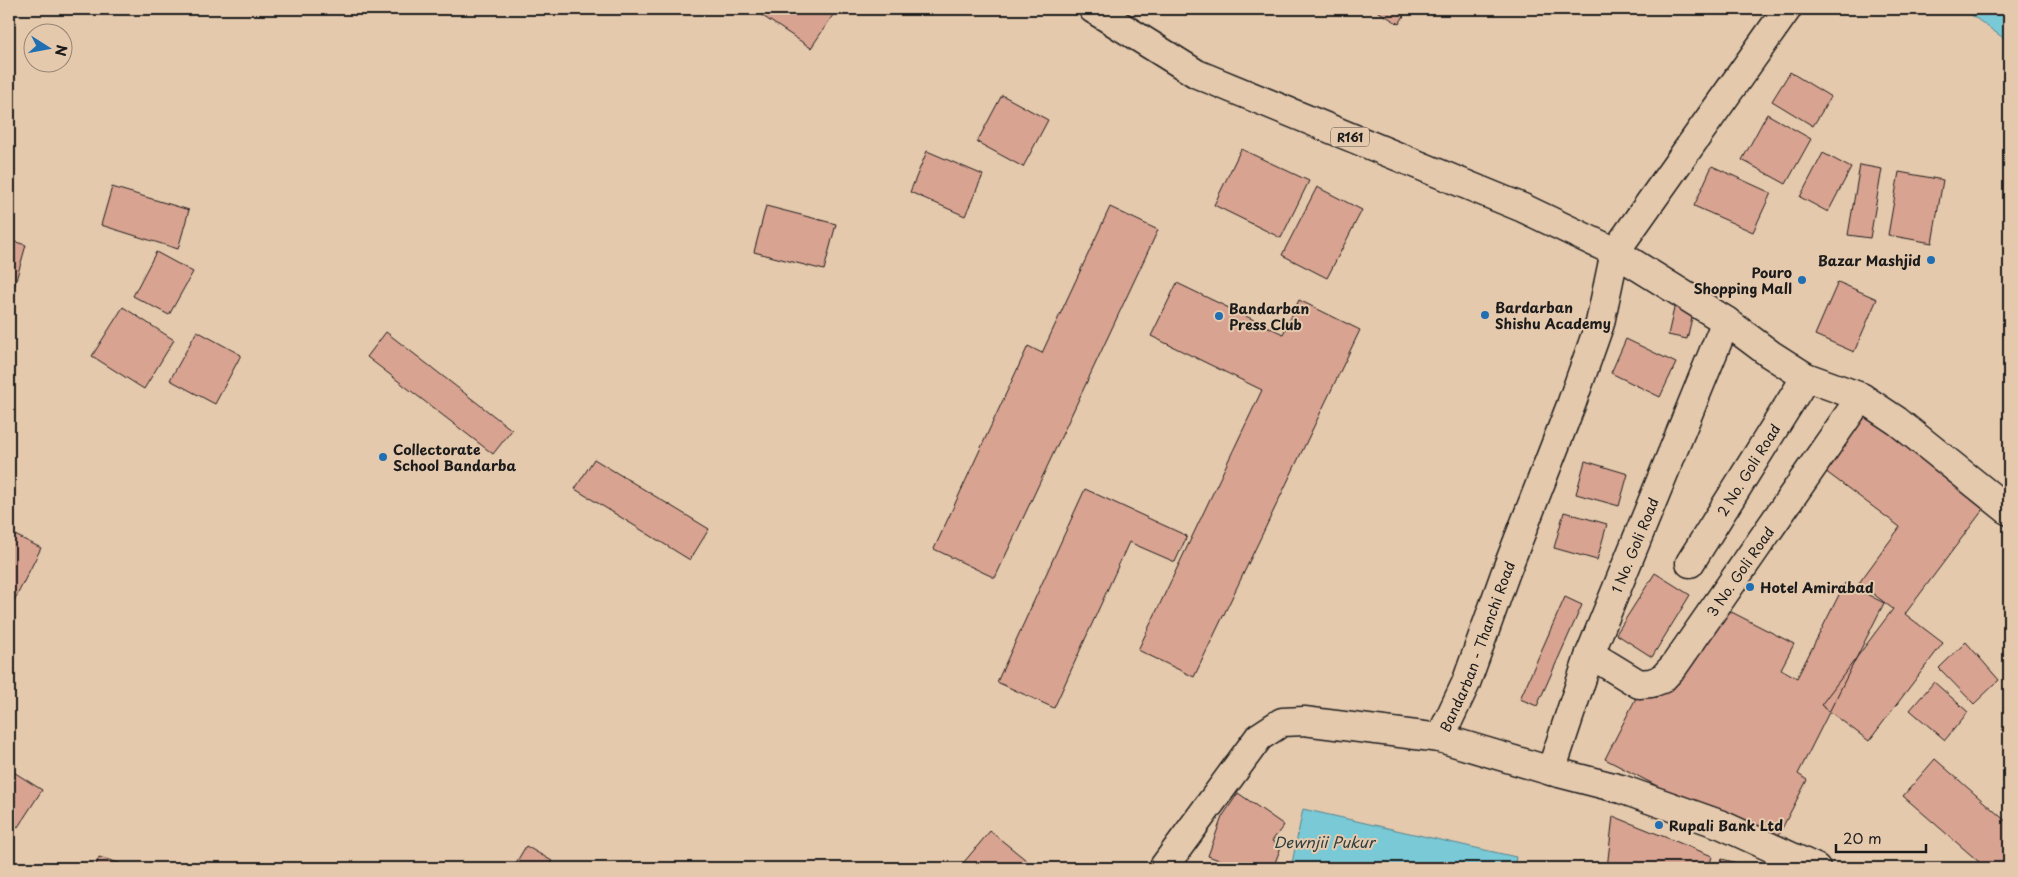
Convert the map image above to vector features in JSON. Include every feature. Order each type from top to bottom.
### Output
[{"type":"street","name":"R161","points":[[1092,9],[1197,74],[1523,208],[1615,252]]},
{"type":"street","points":[[1783,15],[1615,252],[1726,321],[1770,354],[1806,377],[1861,397],[1897,421],[2009,511]]},
{"type":"street","name":"Bandarban - Thanchi Road","points":[[1163,868],[1259,737],[1282,722],[1304,721],[1440,738],[1466,683],[1505,574],[1571,405],[1600,323],[1615,252]]},
{"type":"street","name":"1 No. Goli Road","points":[[1552,771],[1590,654],[1726,321]]},
{"type":"street","name":"2 No. Goli Road","points":[[1690,563],[1806,377]]},
{"type":"street","name":"3 No. Goli Road","points":[[1590,654],[1639,684],[1651,683],[1662,679],[1680,658],[1861,397]]},
{"type":"street","points":[[1440,738],[1621,789],[1722,825],[1816,868]]},
{"type":"water","points":[[1963,9],[2009,9],[2009,42]]},
{"type":"water","name":"Dewnjii Pukur","points":[[1303,809],[1516,857],[1514,868],[1291,868]]},
{"type":"building","points":[[752,9],[837,9],[811,48]]},
{"type":"building","points":[[1374,9],[1408,9],[1399,24]]},
{"type":"building","points":[[1790,72],[1831,97],[1813,126],[1772,101]]},
{"type":"building","points":[[1002,95],[1048,120],[1023,167],[977,142]]},
{"type":"building","points":[[1767,114],[1811,139],[1786,184],[1742,160]]},
{"type":"building","points":[[1241,149],[1309,181],[1281,238],[1214,205]]},
{"type":"building","points":[[927,151],[983,175],[965,216],[910,192]]},
{"type":"building","points":[[1823,153],[1851,168],[1828,212],[1800,197]]},
{"type":"building","points":[[1860,165],[1882,169],[1870,238],[1848,235]]},
{"type":"building","points":[[1712,166],[1771,193],[1753,232],[1694,206]]},
{"type":"building","points":[[1899,172],[1943,180],[1932,243],[1888,235]]},
{"type":"building","points":[[112,187],[189,210],[178,249],[101,225]]},
{"type":"building","points":[[1317,187],[1362,210],[1327,278],[1282,255]]},
{"type":"building","points":[[766,206],[836,224],[824,270],[754,252]]},
{"type":"building","points":[[1110,207],[1158,230],[995,578],[934,549],[1028,346],[1042,353]]},
{"type":"building","points":[[9,240],[26,245],[9,305]]},
{"type":"building","points":[[156,252],[193,272],[169,315],[133,296]]},
{"type":"building","points":[[1838,282],[1877,299],[1854,352],[1815,335]]},
{"type":"building","points":[[1177,283],[1283,334],[1299,300],[1360,330],[1194,677],[1138,650],[1262,390],[1151,336]]},
{"type":"building","points":[[1675,304],[1694,309],[1687,339],[1668,335]]},
{"type":"building","points":[[123,307],[174,340],[144,389],[92,356]]},
{"type":"building","points":[[197,331],[241,355],[215,404],[170,380]]},
{"type":"building","points":[[386,332],[512,430],[493,454],[367,357]]},
{"type":"building","points":[[1626,339],[1676,363],[1660,397],[1611,373]]},
{"type":"building","points":[[1870,395],[1997,491],[1905,614],[1943,643],[1869,741],[1821,705],[1893,609],[1859,583],[1900,527],[1817,465]]},
{"type":"building","points":[[594,459],[709,529],[690,560],[575,489]]},
{"type":"building","points":[[1585,461],[1628,474],[1619,506],[1576,494]]},
{"type":"building","points":[[1085,489],[1187,536],[1175,562],[1129,542],[1054,708],[997,682]]},
{"type":"building","points":[[1564,512],[1607,524],[1597,560],[1554,548]]},
{"type":"building","points":[[9,532],[41,548],[9,611]]},
{"type":"building","points":[[1655,573],[1690,595],[1652,657],[1616,634]]},
{"type":"building","points":[[1845,583],[1884,603],[1798,774],[1807,780],[1773,846],[1605,759],[1640,690],[1657,698],[1708,600],[1794,644],[1781,669],[1797,678]]},
{"type":"building","points":[[1565,597],[1582,605],[1537,706],[1520,699]]},
{"type":"building","points":[[1966,642],[1999,680],[1974,704],[1939,668]]},
{"type":"building","points":[[1934,682],[1968,712],[1945,740],[1910,710]]},
{"type":"building","points":[[1935,759],[2009,824],[2009,857],[1999,868],[1986,868],[1903,796]]},
{"type":"building","points":[[9,769],[42,790],[18,827],[9,821]]},
{"type":"building","points":[[1238,793],[1284,825],[1272,841],[1281,847],[1273,868],[1242,868],[1208,856],[1222,817]]},
{"type":"building","points":[[1613,816],[1712,856],[1709,868],[1607,868]]},
{"type":"building","points":[[990,831],[1036,868],[959,868]]},
{"type":"building","points":[[526,846],[552,861],[548,868],[513,868]]},
{"type":"building","points":[[99,857],[135,868],[95,868]]},
{"type":"building","points":[[1722,859],[1756,868],[1719,868]]},
{"type":"place","name":"Bazar Mashjid","points":[[1931,260]]},
{"type":"place","name":"Pouro Shopping Mall","points":[[1802,280]]},
{"type":"place","name":"Bardarban Shishu Academy","points":[[1485,315]]},
{"type":"place","name":"Bandarban Press Club","points":[[1219,316]]},
{"type":"place","name":"Collectorate School Bandarba","points":[[383,457]]},
{"type":"place","name":"Hotel Amirabad","points":[[1750,587]]},
{"type":"place","name":"Rupali Bank Ltd","points":[[1659,825]]}]
